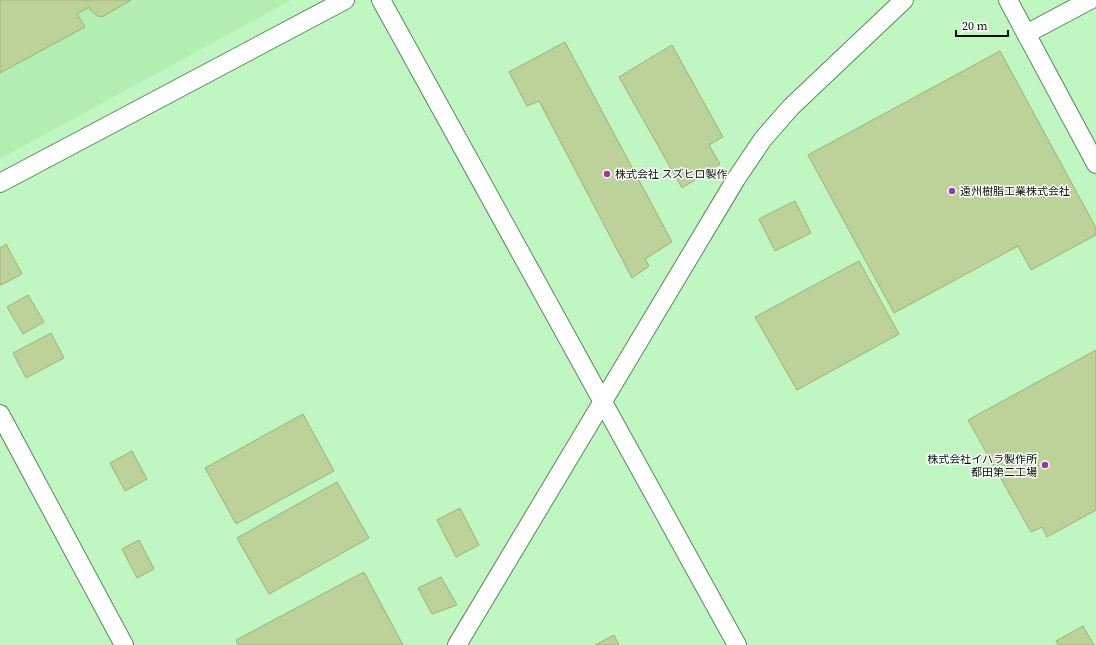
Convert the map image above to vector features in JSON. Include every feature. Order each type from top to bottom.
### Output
[{"type":"street","points":[[0,183],[345,0]]},
{"type":"street","points":[[381,0],[737,645]]},
{"type":"street","points":[[457,645],[736,179],[763,139],[791,107],[904,0]]},
{"type":"street","points":[[1008,0],[1096,164]]},
{"type":"street","points":[[1026,34],[1090,0]]},
{"type":"street","points":[[0,414],[124,645]]},
{"type":"shaded area","points":[[0,0],[291,0],[0,159]]},
{"type":"building","points":[[0,0],[131,0],[104,16],[99,17],[90,10],[89,7],[77,14],[85,27],[0,73]]},
{"type":"building","name":"株式会社 スズヒロ製作","points":[[565,42],[672,242],[645,259],[649,266],[632,278],[539,101],[527,106],[509,72]]},
{"type":"building","points":[[672,45],[723,137],[709,145],[720,164],[682,188],[619,77]]},
{"type":"building","name":"遠州樹脂工業株式会社","points":[[1000,51],[1096,228],[1096,235],[1031,270],[1018,246],[894,313],[808,155]]},
{"type":"building","points":[[795,201],[811,233],[775,251],[759,219]]},
{"type":"building","points":[[6,244],[22,274],[1,285],[0,248]]},
{"type":"building","points":[[859,261],[899,334],[797,390],[755,317]]},
{"type":"building","points":[[28,295],[44,322],[23,334],[7,307]]},
{"type":"building","points":[[51,333],[64,358],[26,378],[13,353]]},
{"type":"building","name":"株式会社イハラ製作所 都田第二工場","points":[[1096,350],[1096,510],[1047,537],[1042,527],[1031,532],[968,420]]},
{"type":"building","points":[[303,414],[334,471],[236,524],[205,468]]},
{"type":"building","points":[[132,451],[147,479],[125,491],[110,463]]},
{"type":"building","points":[[337,482],[369,538],[269,594],[237,538]]},
{"type":"building","points":[[460,508],[479,545],[456,557],[437,520]]},
{"type":"building","points":[[139,540],[154,569],[137,578],[122,549]]},
{"type":"building","points":[[364,572],[403,645],[238,645],[236,640]]},
{"type":"building","points":[[441,577],[457,605],[432,614],[418,588]]},
{"type":"building","points":[[1083,626],[1094,645],[1058,645],[1056,641]]},
{"type":"building","points":[[614,635],[619,645],[595,645]]},
{"type":"place","name":"株式会社 スズヒロ製作","points":[[607,174]]},
{"type":"place","name":"遠州樹脂工業株式会社","points":[[952,191]]},
{"type":"place","name":"株式会社イハラ製作所 都田第二工場","points":[[1045,465]]}]
